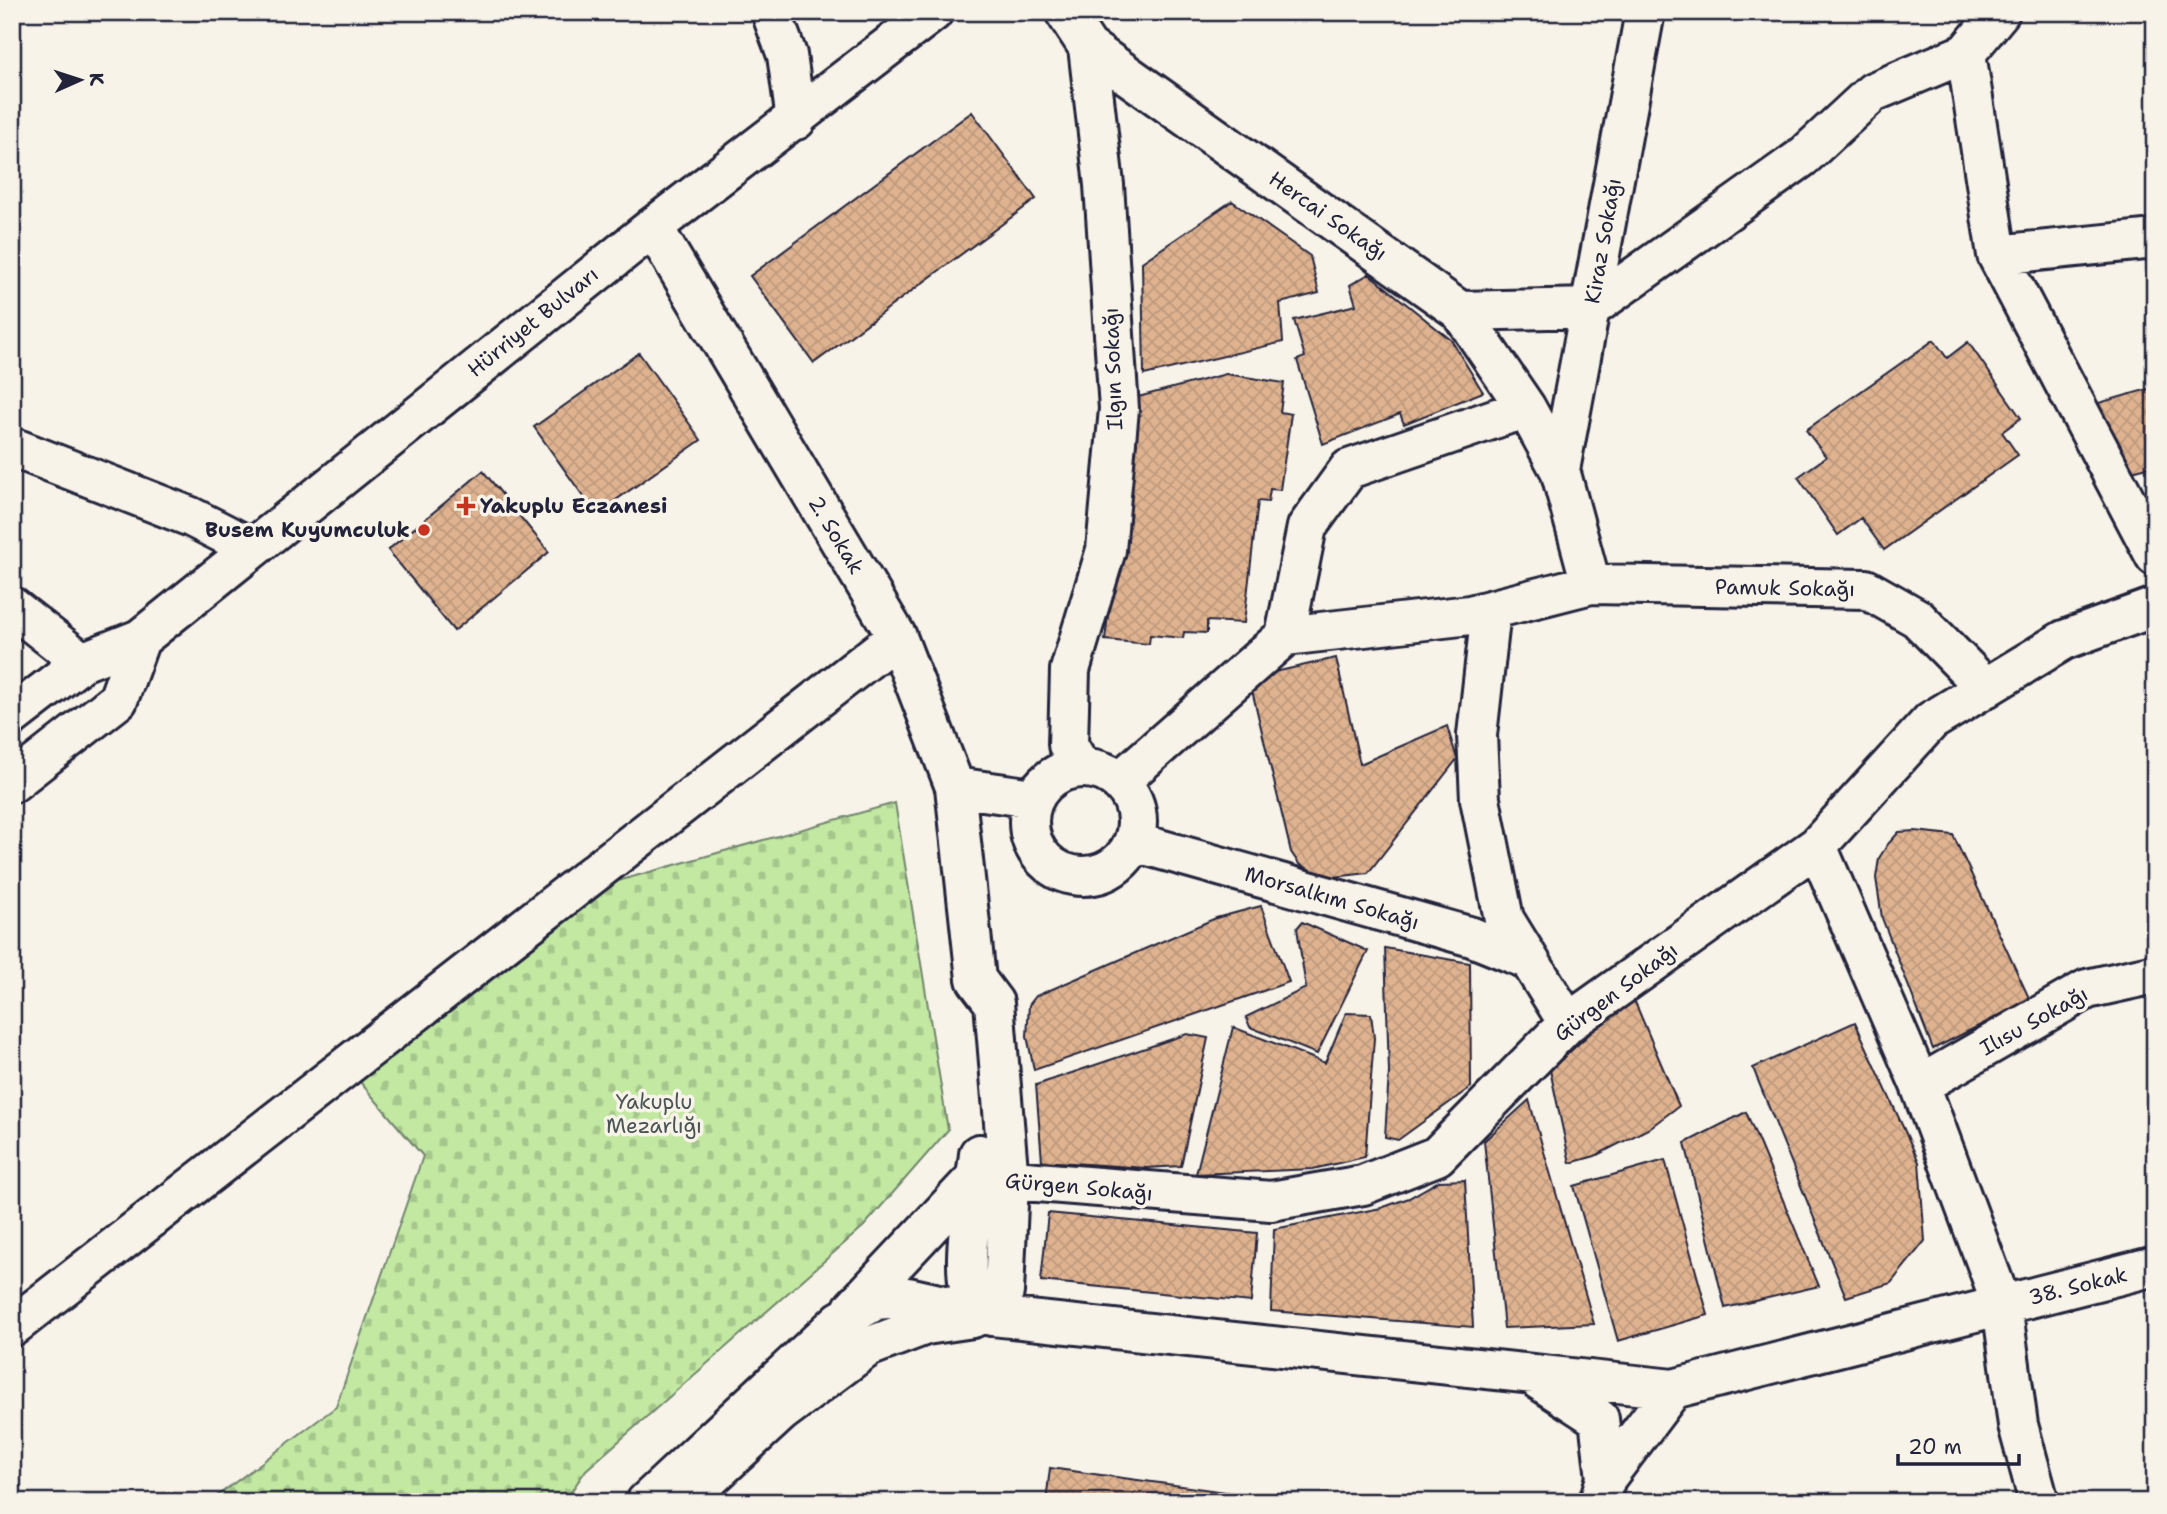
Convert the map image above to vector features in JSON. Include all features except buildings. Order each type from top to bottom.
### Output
[{"type":"street","points":[[772,12],[788,55],[796,120]]},
{"type":"street","name":"Hürriyet Bulvarı","points":[[12,716],[82,662],[140,639],[653,227],[796,120],[933,12]]},
{"type":"street","name":"Ilgın Sokağı","points":[[1065,12],[1088,47],[1104,185],[1119,409],[1106,550],[1070,670],[1068,744],[1081,767]]},
{"type":"street","name":"Kiraz Sokağı","points":[[1560,470],[1645,12]]},
{"type":"street","points":[[1461,311],[1591,308],[1803,157],[1873,92],[1966,53],[2000,12]]},
{"type":"street","name":"Hercai Sokağı","points":[[1088,47],[1461,311]]},
{"type":"street","points":[[1966,53],[1997,255],[2155,556]]},
{"type":"street","name":"2. Sokak","points":[[653,227],[897,637],[954,787],[976,979],[994,1003],[993,1180]]},
{"type":"street","points":[[1997,255],[2155,239]]},
{"type":"street","points":[[1461,311],[1525,408],[1560,470],[1591,584]]},
{"type":"street","points":[[1120,781],[1285,636],[1307,527],[1349,469],[1525,408]]},
{"type":"street","points":[[12,447],[191,517],[252,548]]},
{"type":"street","name":"Pamuk Sokağı","points":[[1285,636],[1491,611],[1591,584],[1866,589],[1917,618],[1986,688]]},
{"type":"street","points":[[12,607],[82,662]]},
{"type":"street","name":"Gürgen Sokağı","points":[[993,1180],[1271,1201],[1363,1185],[1437,1156],[1568,1023],[1817,846],[1931,721],[2064,640],[2155,607]]},
{"type":"street","points":[[1491,611],[1477,735],[1480,799],[1504,919],[1568,1023]]},
{"type":"street","points":[[12,1327],[897,637]]},
{"type":"street","points":[[12,783],[118,700],[140,639]]},
{"type":"street","points":[[1081,767],[1109,773],[1120,781],[1131,794],[1138,826],[1134,842],[1125,858],[1101,873],[1076,876],[1059,871],[1045,862],[1035,848],[1029,815],[1033,798],[1053,776],[1081,767]]},
{"type":"street","points":[[954,787],[1033,798]]},
{"type":"street","name":"Morsalkım Sokağı","points":[[1134,842],[1472,937],[1529,960]]},
{"type":"street","points":[[1817,846],[1920,1085],[2002,1305],[2018,1425],[2039,1502]]},
{"type":"street","name":"Ilısu Sokağı","points":[[1920,1085],[2087,989],[2155,974]]},
{"type":"street","points":[[992,1316],[973,1301],[967,1276],[968,1241],[993,1180]]},
{"type":"street","points":[[646,1502],[993,1180]]},
{"type":"street","name":"38. Sokak","points":[[992,1316],[1531,1376],[1673,1389],[2155,1266]]},
{"type":"street","points":[[840,1321],[876,1300],[908,1297],[992,1316]]},
{"type":"street","points":[[684,1502],[780,1413],[868,1347],[926,1325],[992,1316]]},
{"type":"street","points":[[1531,1376],[1566,1395],[1599,1419],[1603,1490]]},
{"type":"street","points":[[1603,1490],[1673,1389]]},
{"type":"green space","name":"Yakuplu Mezarlığı","points":[[895,803],[948,1130],[864,1226],[586,1470],[564,1502],[209,1502],[336,1407],[423,1156],[355,1076],[568,895]]},
{"type":"place","name":"Yakuplu Eczanesi","points":[[466,506]]},
{"type":"place","name":"Busem Kuyumculuk","points":[[424,530]]}]
